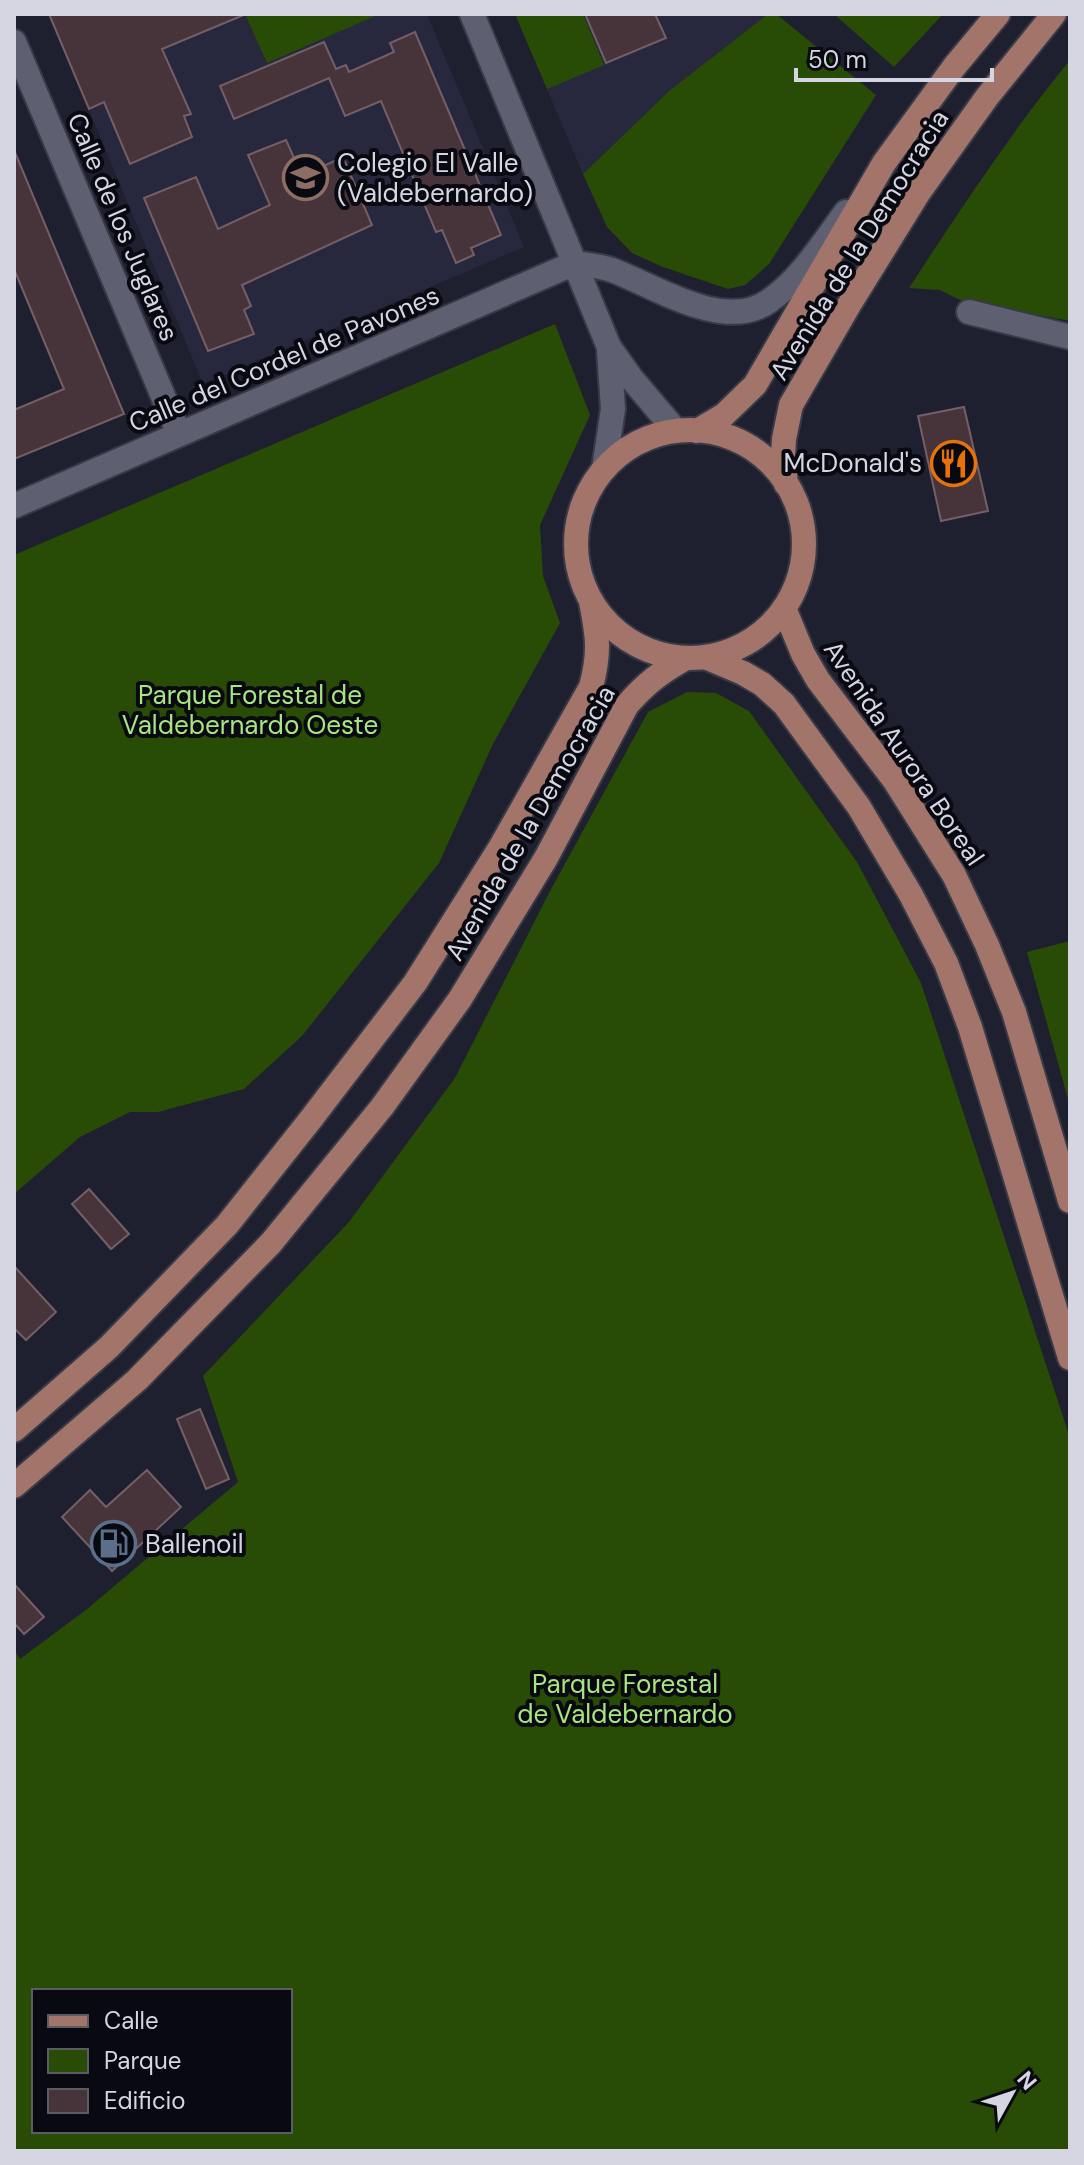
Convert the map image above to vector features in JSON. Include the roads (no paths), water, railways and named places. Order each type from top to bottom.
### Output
[{"type":"main road","name":"Avenida de la Democracia","points":[[686,431],[724,415],[755,385],[884,163],[954,67],[998,14]]},
{"type":"main road","name":"Avenida de la Democracia","points":[[786,484],[784,439],[791,405],[919,192],[987,97],[1054,14]]},
{"type":"main road","points":[[696,658],[721,655],[753,640],[774,621],[799,579],[804,545],[799,514],[786,484],[769,464],[748,447],[716,434],[686,431],[655,436],[635,444],[617,456],[593,483],[584,502],[576,535],[578,569],[591,602],[616,631],[649,651],[696,658],[743,673],[762,684],[784,704],[859,807],[911,895],[946,963],[970,1027],[1070,1358]]},
{"type":"main road","name":"Avenida de la Democracia","points":[[14,1430],[109,1347],[227,1225],[415,983],[500,848],[591,687],[598,639],[591,602]]},
{"type":"main road","name":"Avenida Aurora Boreal","points":[[784,608],[803,654],[818,680],[895,781],[954,875],[1014,1012],[1070,1201]]},
{"type":"main road","name":"Avenida de la Democracia","points":[[14,1486],[137,1380],[271,1243],[382,1107],[460,999],[546,858],[627,705],[661,672],[696,658]]},
{"type":"street","points":[[472,14],[609,347],[631,378],[686,431]]},
{"type":"street","name":"Calle de los Juglares","points":[[14,42],[179,434]]},
{"type":"street","points":[[575,263],[608,269],[704,308],[742,313],[755,309],[767,303],[798,276],[884,163]]},
{"type":"street","name":"Calle del Cordel de Pavones","points":[[14,506],[575,263]]},
{"type":"street","points":[[969,312],[1070,337]]},
{"type":"street","points":[[604,469],[613,409],[609,347]]},
{"type":"place","name":"Colegio El Valle (Valdebernardo)","points":[[306,178]]},
{"type":"place","name":"McDonald's","points":[[953,463]]},
{"type":"place","name":"Ballenoil","points":[[114,1544]]},
{"type":"park label","name":"Parque Forestal de Valdebernardo Oeste","points":[[250,710]]},
{"type":"park label","name":"Parque Forestal de Valdebernardo","points":[[625,1699]]}]
